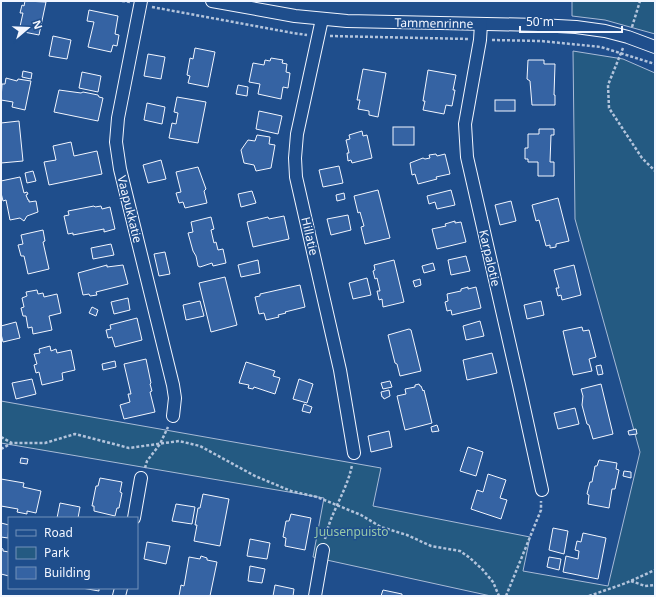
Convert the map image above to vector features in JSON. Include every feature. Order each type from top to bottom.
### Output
[{"type":"street","name":"Vaapukkatie","points":[[141,1],[118,118],[116,142],[120,169],[173,385],[175,398],[174,416]]},
{"type":"street","name":"Tammenrinne","points":[[212,1],[294,16],[322,19],[576,27],[605,31],[628,37],[655,47]]},
{"type":"street","name":"Hillatie","points":[[322,19],[297,134],[295,158],[296,178],[340,370],[354,453]]},
{"type":"street","name":"Karpalotie","points":[[481,24],[480,40],[465,124],[467,156],[520,385],[542,490]]},
{"type":"street","points":[[134,517],[141,478]]},
{"type":"street","points":[[315,596],[323,550]]},
{"type":"path","points":[[640,1],[628,37],[608,85],[609,108],[642,158],[655,171]]},
{"type":"path","points":[[141,478],[147,461],[160,444],[174,416]]},
{"type":"path","points":[[1,438],[12,443],[45,443],[74,434],[129,448],[179,441],[200,446],[255,476],[291,492],[317,497],[337,504],[361,515],[381,527],[407,535],[431,546],[460,551],[483,570],[493,582],[499,596]]},
{"type":"path","points":[[1,449],[12,443]]},
{"type":"path","points":[[323,550],[329,524],[346,487],[354,453]]},
{"type":"path","points":[[506,596],[541,510],[542,490]]},
{"type":"path","points":[[589,596],[631,581],[655,570]]},
{"type":"path","points":[[631,581],[645,586],[655,586]]},
{"type":"green space","points":[[572,1],[655,1],[655,34],[605,20],[572,16]]},
{"type":"green space","name":"Juusenpuisto","points":[[573,51],[623,59],[655,73],[655,596],[491,596],[313,557],[324,498],[1,443],[1,401],[381,468],[373,506],[530,537],[523,571],[608,586],[640,452],[575,219]]},
{"type":"building","points":[[25,1],[46,2],[39,35],[19,31],[23,13],[20,13],[22,5],[24,6]]},
{"type":"building","points":[[89,10],[118,16],[115,34],[119,35],[117,46],[113,45],[111,52],[88,47],[94,22],[87,21]]},
{"type":"building","points":[[53,36],[71,40],[67,59],[49,56]]},
{"type":"building","points":[[195,48],[215,52],[208,87],[188,83],[190,76],[187,75],[190,58],[193,59]]},
{"type":"building","points":[[148,54],[165,57],[161,79],[144,76]]},
{"type":"building","points":[[271,58],[283,60],[282,63],[287,64],[286,72],[290,73],[288,88],[283,87],[281,99],[258,94],[260,84],[249,82],[253,63],[264,65],[265,60],[270,61]]},
{"type":"building","points":[[528,60],[544,60],[544,64],[555,64],[555,105],[532,105],[530,81],[527,79]]},
{"type":"building","points":[[363,69],[386,73],[378,117],[369,115],[369,111],[358,109],[360,100],[357,100]]},
{"type":"building","points":[[428,70],[456,75],[452,106],[446,105],[444,114],[423,110]]},
{"type":"building","points":[[23,71],[32,73],[31,79],[22,77]]},
{"type":"building","points":[[82,72],[101,76],[98,92],[79,88]]},
{"type":"building","points":[[6,78],[17,81],[18,79],[31,81],[25,110],[12,107],[13,102],[1,100],[2,84],[5,84]]},
{"type":"building","points":[[238,85],[248,87],[247,96],[236,94]]},
{"type":"building","points":[[59,90],[83,92],[98,95],[99,97],[103,98],[98,121],[54,112]]},
{"type":"building","points":[[177,97],[206,102],[198,143],[169,138],[172,123],[176,124],[178,113],[174,112]]},
{"type":"building","points":[[495,100],[515,100],[515,111],[495,111]]},
{"type":"building","points":[[147,103],[165,107],[162,124],[144,120]]},
{"type":"building","points":[[259,111],[282,116],[278,134],[256,129]]},
{"type":"building","points":[[19,121],[23,161],[1,163],[1,123]]},
{"type":"building","points":[[393,127],[414,127],[414,145],[393,145]]},
{"type":"building","points":[[539,129],[554,129],[554,135],[551,135],[550,162],[554,162],[554,176],[538,176],[538,162],[528,162],[528,159],[525,159],[525,148],[528,148],[528,134],[539,134]]},
{"type":"building","points":[[362,131],[363,136],[367,135],[372,158],[352,163],[351,160],[348,161],[347,153],[349,153],[346,140],[350,139],[349,135]]},
{"type":"building","points":[[257,135],[270,137],[269,144],[275,145],[271,168],[256,171],[254,165],[244,163],[241,150],[248,140],[255,141]]},
{"type":"building","points":[[71,142],[74,156],[97,151],[102,174],[49,185],[44,162],[56,160],[53,146]]},
{"type":"building","points":[[436,154],[437,156],[445,154],[450,174],[436,177],[437,179],[418,184],[415,174],[412,175],[410,163],[423,158],[430,158],[429,155]]},
{"type":"building","points":[[161,160],[166,179],[148,183],[143,165]]},
{"type":"building","points":[[339,166],[343,183],[323,187],[319,170]]},
{"type":"building","points":[[198,167],[206,189],[204,191],[207,203],[185,208],[183,202],[179,203],[176,193],[181,192],[176,172]]},
{"type":"building","points":[[33,171],[36,181],[27,183],[25,173]]},
{"type":"building","points":[[20,177],[24,193],[27,192],[28,194],[26,195],[29,202],[36,201],[38,212],[27,216],[24,221],[20,218],[10,220],[6,200],[3,201],[1,193],[1,181]]},
{"type":"building","points":[[378,190],[390,238],[365,244],[361,227],[364,226],[360,212],[358,213],[354,196]]},
{"type":"building","points":[[451,190],[455,205],[437,209],[435,202],[429,204],[427,196]]},
{"type":"building","points":[[252,191],[256,203],[241,207],[238,194]]},
{"type":"building","points":[[344,193],[345,199],[337,201],[336,195]]},
{"type":"building","points":[[558,198],[569,241],[556,244],[556,247],[550,248],[550,245],[546,246],[539,220],[536,221],[532,205]]},
{"type":"building","points":[[511,201],[516,221],[500,225],[495,205]]},
{"type":"building","points":[[101,206],[102,209],[110,207],[115,229],[104,232],[104,229],[73,235],[73,233],[68,234],[64,216],[69,215],[68,211]]},
{"type":"building","points":[[348,215],[351,230],[331,235],[327,219]]},
{"type":"building","points":[[284,216],[289,239],[253,247],[247,222],[268,217],[269,219]]},
{"type":"building","points":[[211,217],[214,229],[211,230],[214,243],[216,242],[218,250],[223,249],[226,263],[213,266],[212,263],[200,267],[198,266],[188,233],[193,232],[191,222]]},
{"type":"building","points":[[455,221],[455,223],[461,222],[466,242],[437,249],[432,229],[446,226],[445,224]]},
{"type":"building","points":[[43,230],[45,241],[43,242],[49,269],[28,274],[24,256],[21,256],[18,245],[23,244],[21,235]]},
{"type":"building","points":[[111,244],[114,255],[93,259],[91,248]]},
{"type":"building","points":[[165,252],[170,274],[159,276],[154,254]]},
{"type":"building","points":[[466,256],[470,271],[451,275],[448,260]]},
{"type":"building","points":[[258,260],[260,273],[241,277],[238,265]]},
{"type":"building","points":[[394,260],[404,302],[383,307],[382,299],[379,300],[377,291],[380,291],[377,278],[375,279],[373,271],[375,270],[374,265]]},
{"type":"building","points":[[433,263],[435,270],[424,273],[422,266]]},
{"type":"building","points":[[107,265],[107,267],[123,265],[128,284],[96,292],[97,295],[83,295],[78,273]]},
{"type":"building","points":[[574,265],[581,295],[562,300],[561,295],[558,296],[556,288],[559,288],[554,270]]},
{"type":"building","points":[[225,277],[237,325],[211,332],[199,283]]},
{"type":"building","points":[[367,278],[371,295],[353,299],[349,283]]},
{"type":"building","points":[[420,279],[421,285],[415,287],[413,281]]},
{"type":"building","points":[[300,285],[305,307],[285,312],[286,313],[278,315],[279,317],[266,320],[264,313],[259,314],[255,297],[260,296],[260,294]]},
{"type":"building","points":[[468,287],[468,289],[476,287],[481,308],[452,315],[451,310],[447,311],[445,302],[448,301],[447,294],[461,291],[461,289]]},
{"type":"building","points":[[37,290],[38,294],[43,293],[44,297],[57,294],[61,313],[49,316],[52,330],[33,334],[32,327],[28,328],[26,316],[23,316],[21,308],[24,307],[22,298],[27,296],[26,292]]},
{"type":"building","points":[[128,298],[130,310],[114,314],[111,302]]},
{"type":"building","points":[[200,301],[204,316],[186,320],[183,305]]},
{"type":"building","points":[[541,301],[544,315],[527,319],[524,305]]},
{"type":"building","points":[[92,307],[98,310],[96,316],[89,313]]},
{"type":"building","points":[[137,318],[142,340],[115,347],[112,337],[108,338],[106,330],[111,329],[110,325]]},
{"type":"building","points":[[480,321],[484,336],[466,340],[463,326]]},
{"type":"building","points":[[16,322],[20,338],[3,342],[1,326]]},
{"type":"building","points":[[582,327],[583,331],[589,330],[596,357],[589,359],[592,371],[573,375],[563,331]]},
{"type":"building","points":[[409,329],[411,330],[421,371],[400,376],[388,335]]},
{"type":"building","points":[[50,346],[51,351],[56,349],[57,353],[71,350],[75,370],[62,373],[63,380],[42,385],[39,372],[36,373],[34,365],[37,364],[34,354],[40,353],[39,349]]},
{"type":"building","points":[[492,353],[497,373],[467,380],[463,360]]},
{"type":"building","points":[[146,359],[152,391],[150,392],[155,412],[124,419],[120,405],[130,402],[128,394],[131,394],[124,364]]},
{"type":"building","points":[[115,361],[116,367],[103,370],[102,364]]},
{"type":"building","points":[[246,362],[275,371],[273,376],[280,378],[275,394],[254,387],[253,389],[248,388],[249,385],[239,383]]},
{"type":"building","points":[[601,365],[603,374],[598,375],[596,366]]},
{"type":"building","points":[[32,379],[36,394],[16,399],[12,383]]},
{"type":"building","points":[[299,379],[313,384],[307,403],[293,399]]},
{"type":"building","points":[[390,381],[392,387],[383,389],[381,383]]},
{"type":"building","points":[[419,384],[423,391],[424,390],[432,423],[405,430],[397,396],[406,394],[405,389],[415,387],[415,385]]},
{"type":"building","points":[[601,384],[613,434],[593,439],[582,405],[583,396],[581,389]]},
{"type":"building","points":[[389,390],[390,396],[384,399],[381,392]]},
{"type":"building","points":[[304,404],[312,407],[310,413],[302,411]]},
{"type":"building","points":[[575,408],[579,424],[558,429],[554,413]]},
{"type":"building","points":[[437,425],[439,431],[432,432],[431,427]]},
{"type":"building","points":[[636,429],[637,434],[629,435],[628,431]]},
{"type":"building","points":[[389,431],[392,447],[371,452],[368,436]]},
{"type":"building","points":[[468,447],[483,452],[476,476],[460,471]]},
{"type":"building","points":[[21,458],[28,459],[27,464],[20,463]]},
{"type":"building","points":[[599,460],[617,463],[616,469],[619,470],[615,489],[612,489],[609,508],[588,504],[589,495],[587,494],[590,482],[592,482],[595,466],[597,466]]},
{"type":"building","points":[[624,471],[631,472],[631,478],[623,476]]},
{"type":"building","points":[[488,474],[506,480],[500,498],[507,500],[501,519],[471,509],[477,490],[483,492]]},
{"type":"building","points":[[100,478],[122,482],[120,492],[122,493],[119,508],[117,508],[115,516],[94,511],[94,506],[92,506],[96,486],[98,486]]},
{"type":"building","points":[[1,479],[24,483],[23,487],[41,491],[36,513],[27,511],[27,514],[17,512],[18,509],[1,506]]},
{"type":"building","points":[[203,494],[229,499],[220,546],[194,541],[198,508],[200,508]]},
{"type":"building","points":[[60,503],[80,507],[78,517],[57,517]]},
{"type":"building","points":[[176,504],[195,507],[192,524],[172,521]]},
{"type":"building","points":[[291,514],[311,518],[305,550],[285,546],[286,538],[283,537],[286,521],[289,521]]},
{"type":"building","points":[[1,523],[8,525],[8,538],[1,537]]},
{"type":"building","points":[[553,528],[568,531],[564,554],[549,550]]},
{"type":"building","points":[[583,533],[606,538],[598,579],[563,572],[566,556],[578,559],[579,551],[575,550],[577,541],[581,542]]},
{"type":"building","points":[[250,539],[270,543],[267,559],[247,556]]},
{"type":"building","points":[[147,542],[170,546],[166,564],[144,559]]},
{"type":"building","points":[[1,548],[3,551],[8,552],[8,576],[1,574]]},
{"type":"building","points":[[201,556],[207,558],[207,560],[217,562],[210,596],[179,596],[181,585],[184,586],[189,557],[200,559]]},
{"type":"building","points":[[549,557],[561,559],[559,570],[547,567]]},
{"type":"building","points":[[250,566],[265,569],[262,583],[248,581]]},
{"type":"building","points":[[275,585],[294,589],[293,596],[273,596]]},
{"type":"building","points":[[88,589],[99,589],[99,591]]},
{"type":"building","points":[[383,590],[402,594],[402,596],[381,596]]}]
